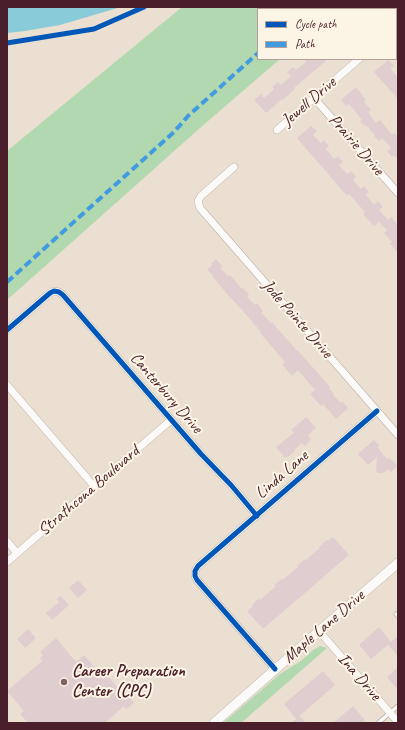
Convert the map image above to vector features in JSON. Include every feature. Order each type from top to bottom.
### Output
[{"type":"street","name":"Jewell Drive","points":[[277,130],[358,60]]},
{"type":"street","name":"Prairie Drive","points":[[314,98],[398,193]]},
{"type":"street","name":"Jode Pointe Drive","points":[[234,167],[201,196],[198,201],[200,208],[398,435]]},
{"type":"street","name":"Canterbury Drive","points":[[7,330],[50,293],[54,291],[59,292],[200,454],[231,485],[257,516]]},
{"type":"street","points":[[7,386],[94,486]]},
{"type":"street","name":"Linda Lane","points":[[275,670],[197,580],[195,571],[198,566],[377,410]]},
{"type":"street","name":"Strathcona Boulevard","points":[[7,562],[171,420]]},
{"type":"street","points":[[7,540],[17,553]]},
{"type":"street","name":"Maple Lane Drive","points":[[214,723],[398,563]]},
{"type":"street","name":"Ina Drive","points":[[319,631],[398,722]]},
{"type":"lane","points":[[378,723],[398,706]]},
{"type":"green space","points":[[182,7],[340,7],[257,8],[257,60],[279,60],[200,128],[7,300],[7,151]]},
{"type":"green space","points":[[320,646],[327,648],[241,723],[223,723],[280,674],[301,661]]},
{"type":"water","points":[[7,7],[121,7],[60,25],[7,33]]},
{"type":"building","points":[[305,60],[327,60],[294,88],[295,89],[283,100],[282,99],[266,113],[254,100],[261,94],[264,98],[274,89],[272,87],[278,82],[281,85],[291,76],[287,72],[293,67],[296,70],[306,62]]},
{"type":"building","points":[[388,60],[394,66],[390,68],[398,78],[398,99],[374,72]]},
{"type":"building","points":[[356,87],[366,100],[364,102],[371,110],[368,112],[376,123],[380,120],[392,135],[394,133],[398,138],[398,160],[394,155],[392,157],[387,151],[391,148],[382,138],[379,141],[366,125],[365,126],[360,121],[362,120],[349,104],[346,106],[341,100]]},
{"type":"building","points":[[311,126],[317,131],[313,135],[321,143],[324,140],[329,146],[326,149],[334,159],[338,156],[343,162],[339,165],[347,174],[351,171],[356,177],[353,180],[361,189],[364,186],[369,192],[366,195],[374,205],[378,201],[383,207],[379,210],[388,220],[391,217],[398,225],[398,253],[390,244],[392,242],[384,233],[387,230],[379,222],[374,226],[363,214],[365,212],[349,194],[347,196],[297,138]]},
{"type":"building","points":[[216,259],[222,266],[220,268],[228,276],[231,276],[242,289],[243,288],[249,295],[247,297],[255,305],[257,303],[263,311],[261,312],[270,322],[272,322],[330,387],[329,388],[334,394],[333,395],[341,403],[343,402],[348,408],[336,419],[323,404],[321,406],[310,394],[315,390],[298,370],[292,376],[282,364],[285,362],[260,333],[261,332],[212,276],[207,269]]},
{"type":"building","points":[[306,417],[316,428],[308,435],[311,440],[305,446],[302,443],[294,450],[295,451],[285,458],[276,447],[294,433],[291,430]]},
{"type":"building","points":[[374,440],[380,446],[377,447],[387,459],[388,457],[390,460],[391,459],[397,466],[391,472],[388,469],[383,473],[378,473],[376,471],[377,457],[368,465],[358,454]]},
{"type":"building","points":[[333,537],[349,555],[263,629],[247,611],[259,598],[260,600],[275,587],[274,585],[282,579],[283,580],[305,559],[306,560],[320,548],[319,547],[327,540],[328,541]]},
{"type":"building","points":[[78,580],[87,590],[78,598],[69,588]]},
{"type":"building","points":[[61,596],[69,605],[52,620],[46,613],[59,602],[56,599]]},
{"type":"building","points":[[379,627],[391,642],[398,636],[398,656],[388,645],[371,659],[359,645]]},
{"type":"building","points":[[28,629],[36,638],[25,648],[17,639]]},
{"type":"building","name":"Career Preparation Center (CPC)","points":[[56,638],[76,662],[84,655],[104,678],[107,675],[134,703],[126,709],[124,706],[105,723],[28,723],[20,714],[24,711],[7,691],[42,661],[40,658],[43,655],[40,652]]},
{"type":"building","points":[[398,667],[398,690],[387,677]]},
{"type":"building","points":[[323,671],[335,685],[296,719],[284,704]]},
{"type":"building","points":[[353,706],[365,720],[362,723],[333,723]]},
{"type":"building","points":[[300,716],[306,723],[291,723]]},
{"type":"marked path","points":[[7,282],[174,132],[188,116],[257,54]]},
{"type":"cycle path","points":[[7,43],[94,29],[144,7]]},
{"type":"cycle path","points":[[7,330],[50,293],[54,291],[59,292],[257,516]]},
{"type":"cycle path","points":[[275,669],[197,580],[195,571],[198,566],[377,411]]},
{"type":"place","name":"Career Preparation Center (CPC)","points":[[64,682]]}]
